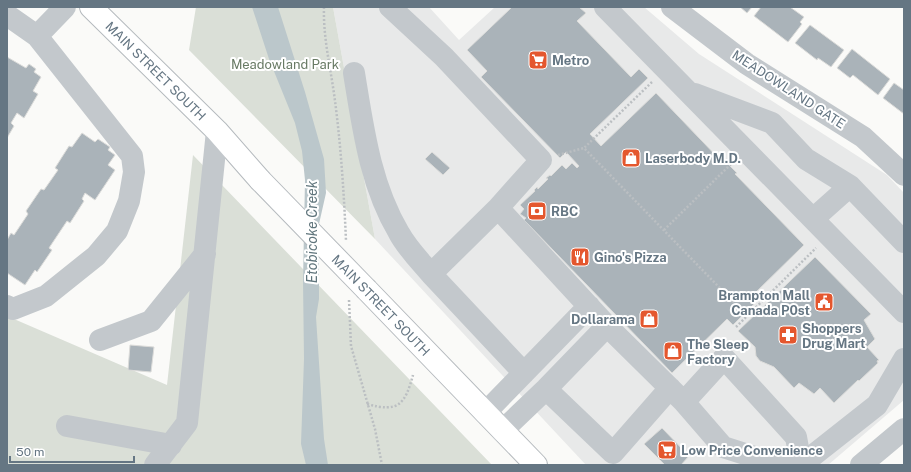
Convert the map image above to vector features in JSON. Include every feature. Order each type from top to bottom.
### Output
[{"type":"main road","name":"MAIN STREET SOUTH","points":[[92,7],[217,131],[358,291],[485,413],[536,465]]},
{"type":"street","points":[[37,36],[64,7]]},
{"type":"street","points":[[390,7],[444,57],[540,160],[498,208],[431,274]]},
{"type":"street","points":[[605,7],[904,312]]},
{"type":"street","name":"MEADOWLAND GATE","points":[[672,7],[747,64],[863,137],[904,175]]},
{"type":"street","points":[[7,15],[37,36],[132,156],[134,172],[129,201],[117,232],[96,256],[46,296],[13,309],[7,306]]},
{"type":"street","points":[[354,73],[364,132],[377,186],[399,234],[431,274],[524,373]]},
{"type":"street","points":[[688,92],[772,123],[806,159],[850,186],[904,242]]},
{"type":"street","points":[[155,465],[187,423],[217,131]]},
{"type":"street","points":[[813,219],[850,186]]},
{"type":"street","points":[[498,208],[607,326],[677,395],[723,447],[777,464],[801,465],[878,405],[904,359]]},
{"type":"street","points":[[100,340],[151,321],[204,254]]},
{"type":"street","points":[[485,413],[589,306]]},
{"type":"street","points":[[502,431],[546,389],[607,326]]},
{"type":"street","points":[[546,389],[618,459],[677,395],[724,358],[796,437],[801,465]]},
{"type":"street","points":[[66,426],[171,445]]},
{"type":"street","points":[[861,465],[904,429]]},
{"type":"path","points":[[324,7],[324,24],[335,101],[344,194],[346,247]]},
{"type":"path","points":[[540,160],[584,148],[666,69]]},
{"type":"path","points":[[584,148],[747,316]]},
{"type":"path","points":[[664,230],[746,150]]},
{"type":"path","points":[[736,327],[829,235]]},
{"type":"path","points":[[358,291],[351,346],[375,428],[382,465]]},
{"type":"path","points":[[367,404],[386,408],[398,405],[405,398],[413,375]]},
{"type":"shaded area","points":[[333,7],[429,7],[459,40],[495,7],[644,7],[699,54],[887,175],[904,193],[904,400],[828,465],[586,465],[375,239]]},
{"type":"green space","name":"Meadowland Park","points":[[196,7],[333,7],[375,239],[189,50]]},
{"type":"green space","points":[[193,155],[492,465],[7,465],[7,316],[167,385]]},
{"type":"water","name":"Etobicoke Creek","points":[[252,7],[278,7],[305,92],[324,159],[326,193],[319,224],[319,299],[316,317],[324,439],[328,465],[306,465],[301,444],[304,359],[303,281],[305,180],[302,151],[295,123],[269,59]]},
{"type":"building","points":[[512,7],[579,7],[586,13],[577,21],[631,77],[639,69],[648,78],[590,134],[601,146],[656,93],[724,164],[726,162],[737,173],[735,174],[804,245],[749,299],[754,304],[733,325],[727,319],[672,373],[524,220],[526,218],[520,214],[524,209],[520,205],[535,191],[534,190],[537,187],[538,189],[548,179],[546,178],[550,175],[551,176],[562,165],[566,169],[572,163],[577,168],[579,166],[566,152],[560,158],[481,77],[487,71],[467,50]]},
{"type":"building","points":[[740,7],[752,7],[747,13]]},
{"type":"building","points":[[761,7],[790,7],[804,17],[800,22],[802,24],[788,42],[754,16]]},
{"type":"building","points":[[810,25],[844,50],[831,67],[818,58],[817,60],[795,43]]},
{"type":"building","points":[[852,49],[890,79],[878,95],[853,75],[850,78],[837,68]]},
{"type":"building","points":[[7,57],[26,68],[29,64],[36,69],[34,72],[41,77],[33,91],[38,94],[24,118],[17,113],[11,123],[14,126],[7,138]]},
{"type":"building","points":[[894,83],[904,90],[904,114],[883,98]]},
{"type":"building","points":[[82,133],[95,142],[98,139],[110,147],[108,150],[115,155],[108,165],[115,170],[95,200],[85,193],[82,199],[84,201],[70,223],[67,221],[49,248],[52,250],[37,272],[35,270],[25,285],[7,273],[7,240],[11,233],[14,235],[28,214],[26,211],[41,189],[44,190],[58,170],[55,168],[69,146],[72,147]]},
{"type":"building","points":[[432,152],[450,168],[443,175],[425,159]]},
{"type":"building","points":[[815,257],[871,314],[864,320],[875,339],[867,347],[879,360],[877,361],[878,363],[834,403],[820,388],[814,394],[799,383],[794,388],[774,367],[760,361],[756,356],[755,347],[738,331]]},
{"type":"building","points":[[130,345],[154,347],[151,372],[128,370]]},
{"type":"building","name":"Low Price Convenience","points":[[662,428],[689,456],[681,465],[665,465],[644,444]]},
{"type":"place","name":"Metro","points":[[538,60]]},
{"type":"place","name":"Laserbody M.D.","points":[[631,158]]},
{"type":"place","name":"RBC","points":[[537,211]]},
{"type":"place","name":"Gino's Pizza","points":[[580,257]]},
{"type":"place","name":"Brampton Mall Canada P0st","points":[[824,302]]},
{"type":"place","name":"Dollarama","points":[[649,319]]},
{"type":"place","name":"Shoppers Drug Mart","points":[[788,335]]},
{"type":"place","name":"The Sleep Factory","points":[[673,351]]},
{"type":"place","name":"Low Price Convenience","points":[[667,450]]}]
